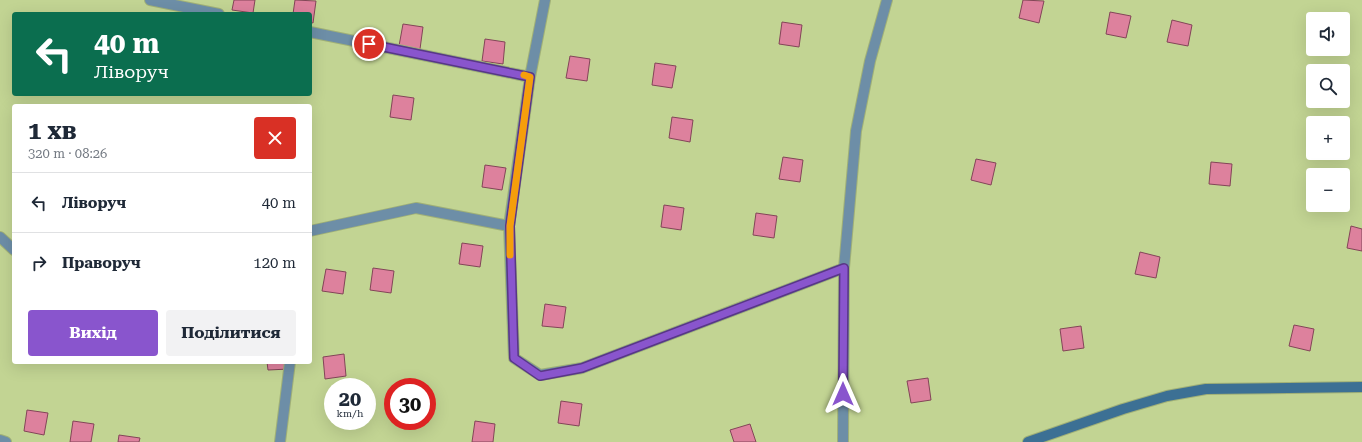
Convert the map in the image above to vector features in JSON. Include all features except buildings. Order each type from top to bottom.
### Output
[{"type":"street","points":[[150,0],[210,12]]},
{"type":"street","points":[[544,0],[530,77],[510,226],[514,358],[540,376],[582,368],[844,268]]},
{"type":"street","points":[[843,442],[844,268],[856,131],[870,61],[887,0]]},
{"type":"street","points":[[312,32],[530,77]]},
{"type":"street","points":[[312,231],[416,208],[510,226]]},
{"type":"street","points":[[0,237],[12,248]]},
{"type":"street","points":[[280,442],[290,364]]},
{"type":"street","points":[[1028,442],[1138,404],[1167,396],[1206,389],[1362,387]]},
{"type":"street","points":[[0,440],[6,442]]},
{"type":"slow traffic","points":[[510,255],[510,226],[530,77],[524,75]]},
{"type":"route","points":[[369,44],[530,77],[510,226],[514,358],[540,376],[582,368],[844,268],[843,394]]}]
